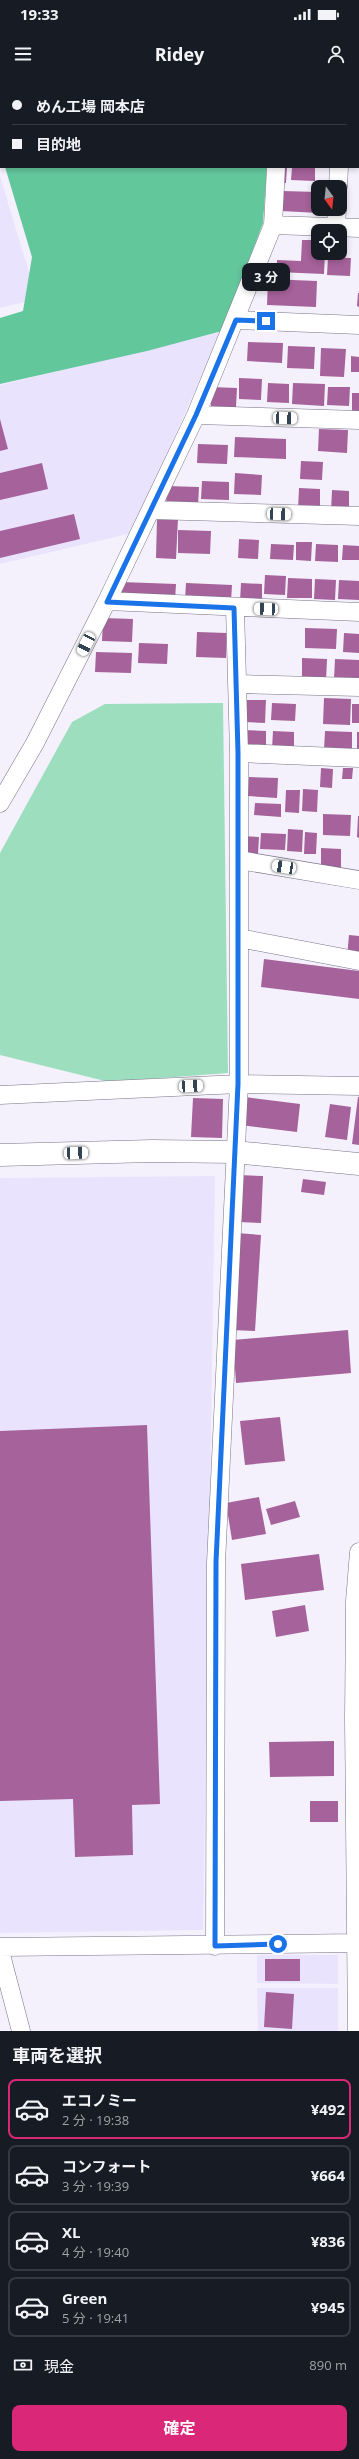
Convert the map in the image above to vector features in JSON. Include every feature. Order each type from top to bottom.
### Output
[{"type":"main road","points":[[0,1155],[152,1151],[234,1152],[359,1164]]},
{"type":"street","points":[[0,803],[35,743],[107,602],[196,415],[236,320],[273,225],[276,168]]},
{"type":"street","points":[[338,180],[339,168]]},
{"type":"street","points":[[273,225],[311,227]]},
{"type":"street","points":[[347,228],[359,228]]},
{"type":"street","points":[[236,320],[359,325]]},
{"type":"street","points":[[196,415],[359,420]]},
{"type":"street","points":[[152,510],[359,516]]},
{"type":"street","points":[[107,602],[359,612]]},
{"type":"street","points":[[215,1946],[216,1562],[238,1084],[238,753],[234,608]]},
{"type":"street","points":[[237,684],[359,686]]},
{"type":"street","points":[[238,753],[359,758]]},
{"type":"street","points":[[238,860],[359,880]]},
{"type":"street","points":[[238,938],[359,961]]},
{"type":"street","points":[[0,1095],[238,1084],[359,1086]]},
{"type":"street","points":[[357,2031],[358,1852],[355,1655],[359,1552]]},
{"type":"street","points":[[0,1947],[215,1946],[357,1943]]},
{"type":"street","points":[[0,1951],[21,2031]]},
{"type":"shaded area","points":[[0,176],[37,299],[0,308]]},
{"type":"shaded area","points":[[221,332],[132,533],[0,564],[0,385]]},
{"type":"shaded area","points":[[215,1176],[203,1930],[0,1933],[0,1178]]},
{"type":"shaded area","points":[[257,1955],[338,1955],[338,1984],[257,1983]]},
{"type":"shaded area","points":[[257,1988],[338,1988],[338,2031],[258,2031]]},
{"type":"green space","points":[[5,168],[267,168],[263,223],[222,331],[147,351],[0,384],[0,318],[23,311],[32,257]]},
{"type":"green space","points":[[223,703],[228,1073],[109,1082],[0,1055],[0,853],[72,722],[105,704]]},
{"type":"building","points":[[277,168],[287,168],[286,183],[277,183]]},
{"type":"building","points":[[292,168],[315,168],[315,180],[291,180]]},
{"type":"building","points":[[282,191],[311,192],[311,213],[281,211]]},
{"type":"building","points":[[302,240],[311,240],[311,260],[325,260],[324,274],[277,272],[277,260],[301,261]]},
{"type":"building","points":[[347,258],[351,258],[350,276],[327,275],[328,260],[347,260]]},
{"type":"building","points":[[268,279],[317,281],[316,307],[267,305]]},
{"type":"building","points":[[359,293],[359,307],[357,306]]},
{"type":"building","points":[[248,342],[283,343],[282,363],[247,361]]},
{"type":"building","points":[[288,346],[315,347],[314,369],[287,368]]},
{"type":"building","points":[[321,348],[346,349],[344,377],[320,376]]},
{"type":"building","points":[[351,356],[359,357],[359,372],[351,372]]},
{"type":"building","points":[[239,378],[262,379],[261,400],[239,399]]},
{"type":"building","points":[[268,383],[289,384],[289,403],[267,402]]},
{"type":"building","points":[[293,383],[325,384],[324,406],[292,404]]},
{"type":"building","points":[[211,387],[237,388],[236,407],[211,407]]},
{"type":"building","points":[[328,387],[350,387],[349,406],[327,405]]},
{"type":"building","points":[[352,393],[359,393],[359,412],[352,412]]},
{"type":"building","points":[[0,419],[8,449],[0,451]]},
{"type":"building","points":[[319,429],[348,430],[347,453],[318,451]]},
{"type":"building","points":[[235,437],[286,439],[286,459],[234,457]]},
{"type":"building","points":[[198,444],[228,445],[227,464],[197,463]]},
{"type":"building","points":[[301,461],[323,462],[322,480],[300,479]]},
{"type":"building","points":[[42,463],[48,489],[0,500],[0,473]]},
{"type":"building","points":[[235,473],[262,475],[261,495],[234,494]]},
{"type":"building","points":[[202,481],[229,482],[229,500],[201,499]]},
{"type":"building","points":[[167,486],[199,487],[198,506],[166,505]]},
{"type":"building","points":[[299,488],[320,489],[320,510],[298,510]]},
{"type":"building","points":[[332,490],[349,491],[349,513],[331,512]]},
{"type":"building","points":[[74,514],[80,539],[0,558],[0,531]]},
{"type":"building","points":[[157,518],[178,519],[176,559],[156,558]]},
{"type":"building","points":[[178,530],[211,531],[210,554],[178,553]]},
{"type":"building","points":[[239,539],[259,540],[258,559],[238,558]]},
{"type":"building","points":[[296,542],[312,542],[311,561],[296,560]]},
{"type":"building","points":[[271,544],[294,545],[293,560],[270,559]]},
{"type":"building","points":[[316,544],[338,545],[338,562],[315,561]]},
{"type":"building","points":[[343,545],[359,546],[359,560],[342,560]]},
{"type":"building","points":[[265,575],[286,576],[285,595],[264,594]]},
{"type":"building","points":[[288,578],[312,579],[312,598],[287,598]]},
{"type":"building","points":[[315,579],[336,580],[335,600],[314,599]]},
{"type":"building","points":[[339,580],[359,581],[359,600],[338,599]]},
{"type":"building","points":[[121,582],[176,584],[175,600],[121,598]]},
{"type":"building","points":[[186,583],[232,585],[231,602],[185,600]]},
{"type":"building","points":[[241,583],[262,584],[262,602],[240,601]]},
{"type":"building","points":[[103,618],[133,619],[132,642],[102,641]]},
{"type":"building","points":[[305,628],[337,629],[336,649],[305,648]]},
{"type":"building","points":[[197,632],[227,633],[226,658],[196,657]]},
{"type":"building","points":[[344,633],[359,634],[359,653],[343,652]]},
{"type":"building","points":[[139,643],[168,644],[167,664],[138,663]]},
{"type":"building","points":[[96,652],[132,653],[131,673],[95,672]]},
{"type":"building","points":[[302,658],[327,659],[326,681],[302,680]]},
{"type":"building","points":[[335,659],[359,660],[359,680],[334,679]]},
{"type":"building","points":[[324,698],[351,699],[350,725],[323,724]]},
{"type":"building","points":[[245,700],[266,700],[265,723],[244,722]]},
{"type":"building","points":[[272,703],[296,704],[295,721],[271,720]]},
{"type":"building","points":[[352,704],[359,704],[359,723],[352,723]]},
{"type":"building","points":[[243,730],[266,731],[266,749],[243,748]]},
{"type":"building","points":[[273,731],[294,732],[294,750],[272,749]]},
{"type":"building","points":[[325,731],[352,732],[352,751],[324,750]]},
{"type":"building","points":[[357,732],[359,732],[359,751],[357,751]]},
{"type":"building","points":[[321,768],[333,769],[332,788],[320,787]]},
{"type":"building","points":[[343,768],[353,768],[352,779],[342,779]]},
{"type":"building","points":[[249,777],[278,778],[277,798],[248,796]]},
{"type":"building","points":[[303,789],[318,790],[317,812],[302,811]]},
{"type":"building","points":[[286,790],[300,790],[299,813],[285,812]]},
{"type":"building","points":[[255,803],[281,804],[281,817],[254,815]]},
{"type":"building","points":[[323,814],[351,815],[350,836],[323,835]]},
{"type":"building","points":[[359,816],[359,838],[357,837]]},
{"type":"building","points":[[288,829],[303,830],[302,852],[287,851]]},
{"type":"building","points":[[305,832],[317,833],[316,854],[304,854]]},
{"type":"building","points":[[261,833],[286,834],[285,850],[260,849]]},
{"type":"building","points":[[240,836],[259,837],[258,854],[239,853]]},
{"type":"building","points":[[321,848],[341,849],[341,870],[321,869]]},
{"type":"building","points":[[349,935],[359,936],[359,958],[347,957]]},
{"type":"building","points":[[264,959],[359,971],[359,999],[261,987]]},
{"type":"building","points":[[245,1097],[300,1104],[297,1132],[241,1125]]},
{"type":"building","points":[[359,1097],[359,1145],[352,1144]]},
{"type":"building","points":[[193,1098],[223,1099],[222,1138],[191,1137]]},
{"type":"building","points":[[330,1104],[351,1107],[347,1140],[325,1137]]},
{"type":"building","points":[[239,1175],[263,1176],[261,1223],[238,1222]]},
{"type":"building","points":[[303,1179],[326,1182],[324,1195],[301,1192]]},
{"type":"building","points":[[237,1233],[261,1235],[255,1331],[231,1330]]},
{"type":"building","points":[[348,1330],[351,1373],[236,1383],[233,1340]]},
{"type":"building","points":[[280,1417],[285,1461],[245,1465],[240,1421]]},
{"type":"building","points":[[147,1425],[160,1804],[132,1805],[133,1855],[75,1857],[73,1799],[0,1801],[0,1431]]},
{"type":"building","points":[[259,1497],[266,1534],[232,1540],[226,1503]]},
{"type":"building","points":[[295,1501],[300,1517],[271,1525],[266,1509]]},
{"type":"building","points":[[319,1554],[324,1590],[245,1600],[241,1564]]},
{"type":"building","points":[[305,1605],[309,1631],[276,1637],[272,1611]]},
{"type":"building","points":[[334,1741],[334,1776],[270,1777],[269,1742]]},
{"type":"building","points":[[310,1801],[338,1801],[338,1822],[310,1822]]},
{"type":"building","points":[[265,1959],[300,1959],[300,1981],[265,1981]]},
{"type":"building","points":[[266,1992],[294,1994],[292,2029],[264,2027]]},
{"type":"route","points":[[266,321],[236,320],[196,415],[107,602],[234,608],[238,753],[238,1084],[233,1162],[216,1562],[215,1946],[278,1944]]}]
